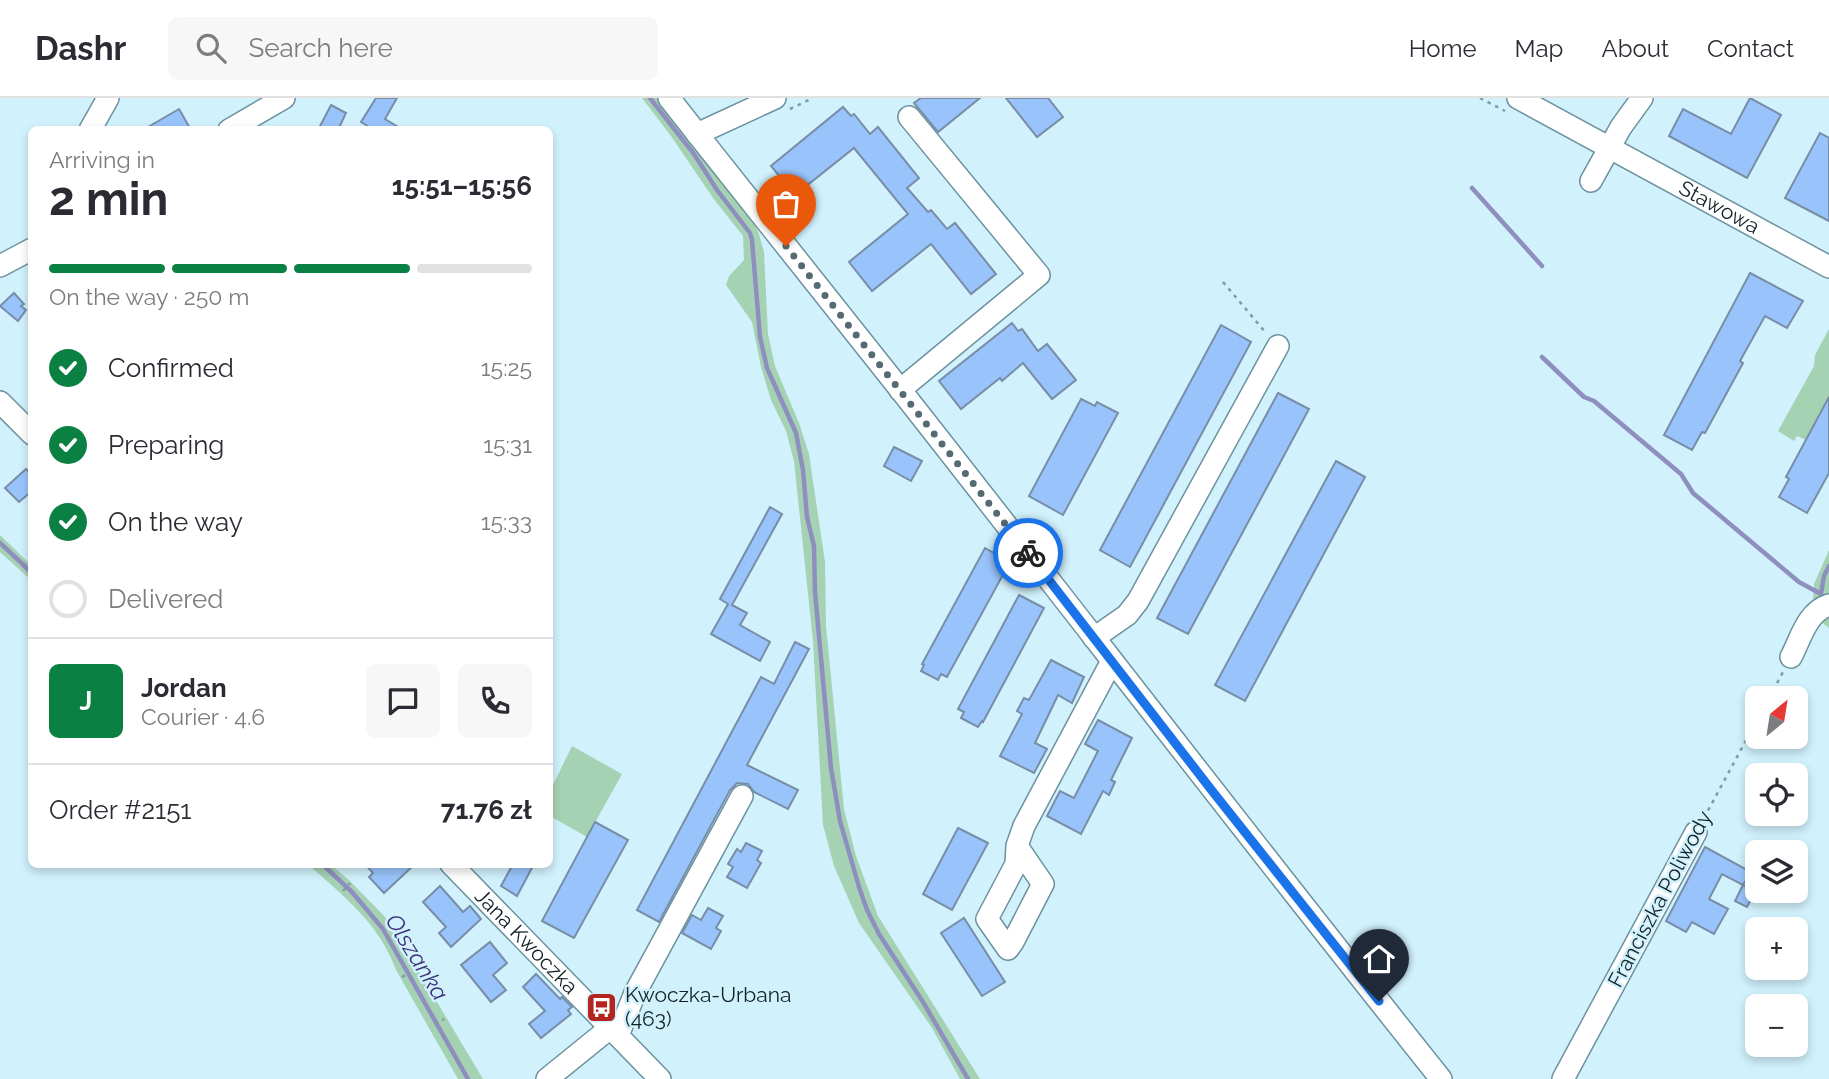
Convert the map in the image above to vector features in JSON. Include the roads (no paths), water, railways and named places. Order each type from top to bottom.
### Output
[{"type":"street","points":[[92,126],[108,98]]},
{"type":"street","points":[[236,126],[284,98]]},
{"type":"street","points":[[669,98],[1441,1079]]},
{"type":"street","points":[[697,134],[775,98]]},
{"type":"street","name":"Stawowa","points":[[1518,98],[1829,267]]},
{"type":"street","points":[[1591,181],[1621,127],[1642,98]]},
{"type":"street","points":[[900,390],[1039,275],[909,117]]},
{"type":"street","points":[[0,266],[28,247]]},
{"type":"street","points":[[1094,638],[1127,615],[1138,601],[1278,346]]},
{"type":"street","points":[[0,402],[28,430]]},
{"type":"street","points":[[1791,657],[1812,615],[1829,605]]},
{"type":"street","points":[[1017,846],[1024,826],[1112,661]]},
{"type":"street","points":[[547,1079],[621,1028],[635,993],[742,796]]},
{"type":"street","name":"Franciszka Poliwody","points":[[1563,1079],[1696,832]]},
{"type":"street","name":"Jana Kwoczka","points":[[455,868],[660,1079]]},
{"type":"waterway","points":[[650,98],[750,233],[760,337],[767,368],[796,433],[803,470],[807,517],[814,546],[815,592],[831,768],[840,821],[867,910],[968,1079]]},
{"type":"waterway","points":[[1472,188],[1542,266]]},
{"type":"waterway","points":[[1542,357],[1584,397],[1594,401],[1681,474],[1693,493],[1799,582],[1821,594],[1829,566]]},
{"type":"waterway","name":"Olszanka","points":[[0,543],[28,569]]},
{"type":"waterway","name":"Olszanka","points":[[326,868],[352,892],[383,929],[468,1079]]},
{"type":"place","name":"Kwoczka-Urbana (463)","points":[[602,1007]]}]
